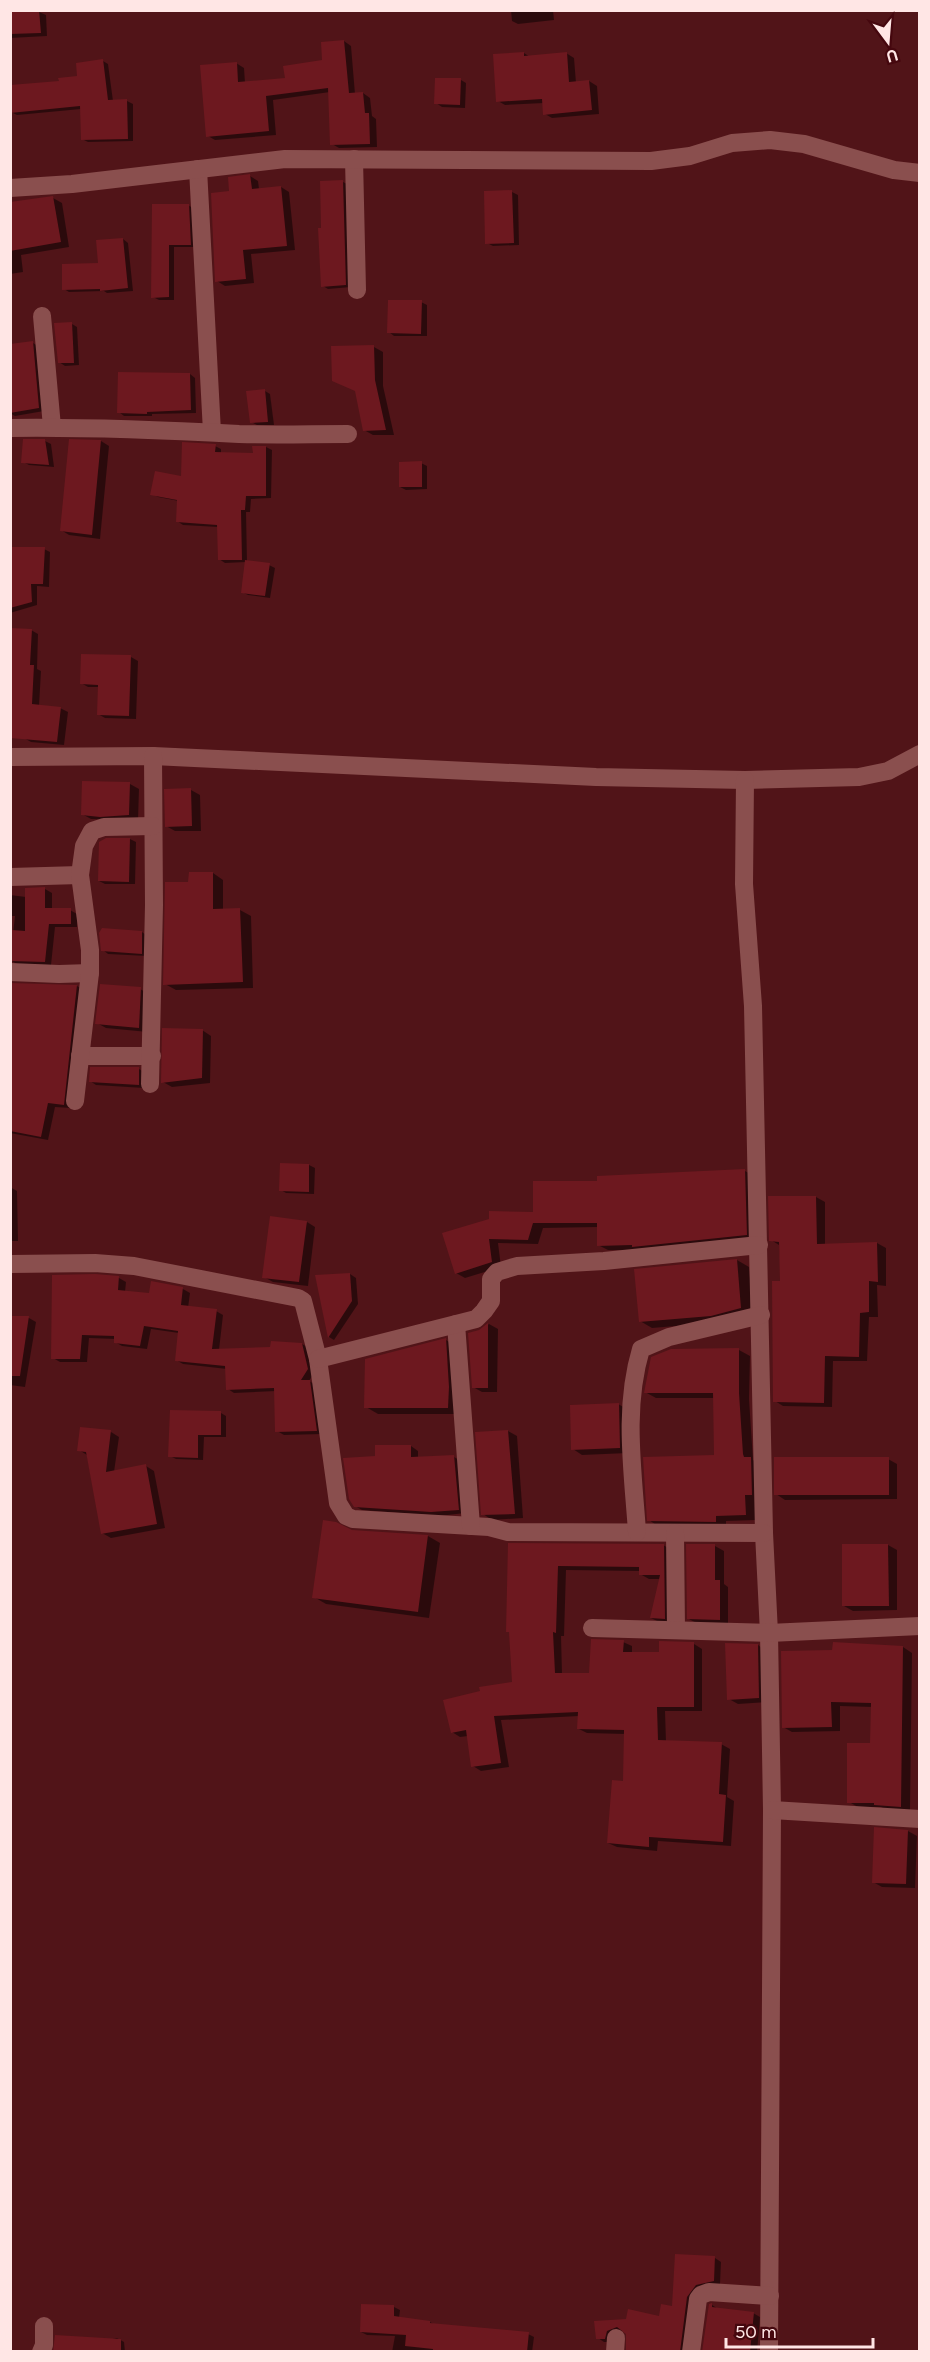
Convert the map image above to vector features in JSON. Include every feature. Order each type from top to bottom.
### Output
[{"type":"street","points":[[10,188],[72,184],[285,159],[651,161],[690,156],[732,143],[770,140],[804,144],[894,170],[920,173]]},
{"type":"street","points":[[354,159],[357,290]]},
{"type":"street","points":[[198,169],[212,432]]},
{"type":"street","points":[[42,316],[52,427]]},
{"type":"street","points":[[10,428],[348,434]]},
{"type":"street","points":[[10,757],[153,756],[596,777],[745,780],[859,777],[888,771],[920,754]]},
{"type":"street","points":[[150,1084],[153,756]]},
{"type":"street","points":[[745,780],[744,884],[753,1006],[772,1810],[769,2352]]},
{"type":"street","points":[[75,1101],[90,973],[90,950],[80,875],[84,846],[92,831],[104,827],[153,826]]},
{"type":"street","points":[[10,877],[80,875]]},
{"type":"street","points":[[10,972],[58,975],[90,973]]},
{"type":"street","points":[[80,1056],[152,1056]]},
{"type":"street","points":[[318,1359],[476,1319],[491,1301],[491,1279],[497,1272],[517,1266],[604,1261],[759,1245]]},
{"type":"street","points":[[10,1264],[95,1263],[134,1266],[303,1300],[318,1359],[338,1503],[341,1511],[353,1519],[489,1527],[508,1532],[765,1533]]},
{"type":"street","points":[[637,1532],[630,1414],[634,1372],[641,1349],[669,1337],[761,1315]]},
{"type":"street","points":[[456,1324],[471,1526]]},
{"type":"street","points":[[675,1533],[676,1630]]},
{"type":"street","points":[[592,1628],[769,1633],[920,1626]]},
{"type":"street","points":[[772,1810],[920,1819]]},
{"type":"street","points":[[691,2352],[698,2299],[701,2295],[709,2292],[770,2296]]},
{"type":"street","points":[[41,2352],[44,2326]]},
{"type":"building","points":[[39,10],[41,33],[10,34],[10,12]]},
{"type":"building","points":[[344,40],[349,93],[363,92],[365,113],[369,113],[370,144],[330,145],[328,88],[266,96],[269,131],[206,137],[200,65],[237,62],[238,82],[285,78],[283,66],[322,60],[321,42]]},
{"type":"building","points":[[524,52],[524,56],[567,52],[569,82],[589,80],[592,110],[543,115],[542,99],[496,102],[493,54]]},
{"type":"building","points":[[103,59],[108,100],[127,99],[128,139],[81,140],[80,106],[10,113],[10,85],[59,81],[58,78],[77,76],[76,63]]},
{"type":"building","points":[[435,78],[461,78],[460,105],[434,104]]},
{"type":"building","points":[[250,174],[252,189],[281,186],[287,246],[243,250],[246,279],[215,282],[211,193],[229,191],[228,177]]},
{"type":"building","points":[[343,180],[346,285],[321,287],[318,228],[321,228],[320,181]]},
{"type":"building","points":[[512,190],[514,243],[485,244],[484,191]]},
{"type":"building","points":[[53,196],[61,242],[10,251],[10,202]]},
{"type":"building","points":[[152,204],[189,204],[191,245],[169,245],[169,297],[151,298]]},
{"type":"building","points":[[123,238],[128,288],[100,291],[100,289],[62,290],[62,264],[98,263],[96,240]]},
{"type":"building","points":[[388,300],[422,300],[421,334],[387,333]]},
{"type":"building","points":[[72,322],[74,363],[58,363],[54,323]]},
{"type":"building","points":[[33,341],[39,408],[10,413],[10,344]]},
{"type":"building","points":[[374,345],[375,380],[386,430],[363,431],[355,391],[332,381],[331,346]]},
{"type":"building","points":[[118,372],[190,373],[191,410],[147,412],[147,414],[117,413]]},
{"type":"building","points":[[265,389],[268,422],[250,423],[246,391]]},
{"type":"building","points":[[23,439],[45,439],[49,465],[21,463]]},
{"type":"building","points":[[69,439],[101,440],[92,535],[60,531]]},
{"type":"building","points":[[182,442],[216,444],[215,452],[253,453],[252,446],[266,446],[266,496],[246,496],[245,510],[241,510],[242,560],[218,560],[217,525],[176,522],[177,500],[150,495],[155,471],[181,476]]},
{"type":"building","points":[[422,461],[422,487],[399,487],[399,462]]},
{"type":"building","points":[[10,547],[45,547],[43,584],[31,584],[32,602],[10,608]]},
{"type":"building","points":[[245,560],[270,563],[265,596],[241,593]]},
{"type":"building","points":[[10,628],[32,629],[30,665],[34,665],[32,704],[61,707],[57,742],[10,738]]},
{"type":"building","points":[[81,654],[131,655],[129,716],[97,715],[98,685],[80,684]]},
{"type":"building","points":[[82,781],[130,782],[129,815],[100,817],[81,815]]},
{"type":"building","points":[[191,788],[192,826],[165,827],[164,789]]},
{"type":"building","points":[[106,838],[130,838],[129,882],[98,881],[99,842]]},
{"type":"building","points":[[189,872],[213,872],[213,909],[240,908],[243,982],[163,985],[165,882],[188,882]]},
{"type":"building","points":[[45,887],[45,908],[71,908],[71,924],[49,924],[45,962],[10,961],[12,930],[25,931],[25,888]]},
{"type":"building","points":[[102,928],[142,931],[142,954],[101,951],[99,933]]},
{"type":"building","points":[[10,983],[77,985],[64,1105],[48,1103],[41,1137],[10,1131]]},
{"type":"building","points":[[100,984],[141,987],[139,1028],[95,1024]]},
{"type":"building","points":[[162,1028],[203,1029],[202,1078],[161,1083]]},
{"type":"building","points":[[90,1067],[139,1067],[139,1085],[89,1082]]},
{"type":"building","points":[[280,1163],[309,1164],[309,1192],[279,1191]]},
{"type":"building","points":[[745,1169],[747,1235],[632,1247],[632,1245],[597,1246],[597,1223],[533,1223],[528,1240],[489,1239],[492,1262],[455,1274],[442,1233],[489,1219],[489,1211],[533,1212],[533,1181],[597,1181],[597,1176]]},
{"type":"building","points":[[768,1196],[816,1196],[817,1244],[877,1242],[878,1282],[869,1281],[869,1312],[860,1313],[859,1357],[825,1356],[824,1403],[773,1402],[772,1281],[780,1281],[779,1242],[769,1241]]},
{"type":"building","points":[[270,1216],[307,1221],[299,1282],[262,1278]]},
{"type":"building","points":[[737,1259],[741,1308],[711,1316],[639,1322],[634,1269]]},
{"type":"building","points":[[350,1273],[352,1301],[328,1338],[315,1275]]},
{"type":"building","points":[[52,1275],[119,1276],[118,1290],[149,1293],[151,1281],[183,1287],[181,1305],[217,1309],[212,1349],[270,1347],[271,1341],[302,1343],[308,1369],[301,1380],[310,1380],[317,1431],[275,1432],[274,1388],[226,1390],[225,1366],[175,1361],[178,1331],[144,1326],[140,1346],[114,1343],[114,1336],[82,1335],[80,1359],[51,1359]]},
{"type":"building","points":[[10,1316],[29,1316],[20,1376],[10,1376]]},
{"type":"building","points":[[488,1323],[488,1388],[472,1388],[468,1333],[479,1330]]},
{"type":"building","points":[[446,1338],[448,1408],[364,1408],[365,1359]]},
{"type":"building","points":[[739,1348],[743,1454],[744,1457],[751,1457],[752,1495],[745,1495],[746,1515],[716,1516],[716,1522],[647,1521],[643,1457],[714,1455],[713,1393],[644,1393],[651,1357],[671,1349]]},
{"type":"building","points":[[619,1403],[620,1448],[571,1450],[570,1405]]},
{"type":"building","points":[[170,1410],[221,1411],[221,1435],[198,1435],[198,1458],[168,1457]]},
{"type":"building","points":[[80,1427],[111,1430],[106,1472],[146,1464],[157,1524],[101,1534],[86,1452],[77,1451]]},
{"type":"building","points":[[508,1430],[515,1514],[481,1515],[475,1432]]},
{"type":"building","points":[[375,1445],[411,1445],[411,1457],[454,1455],[459,1510],[431,1512],[354,1507],[349,1499],[343,1458],[375,1456]]},
{"type":"building","points":[[774,1457],[889,1457],[889,1495],[774,1495]]},
{"type":"building","points":[[323,1520],[336,1522],[352,1530],[428,1535],[418,1612],[312,1598]]},
{"type":"building","points":[[508,1543],[664,1544],[665,1619],[650,1618],[660,1575],[639,1575],[639,1567],[558,1566],[556,1633],[553,1632],[555,1673],[589,1673],[591,1639],[624,1640],[623,1652],[659,1652],[659,1641],[694,1642],[694,1707],[657,1707],[658,1740],[722,1742],[719,1794],[726,1795],[723,1842],[649,1837],[649,1847],[607,1843],[612,1780],[623,1781],[624,1730],[577,1729],[578,1712],[494,1716],[501,1763],[471,1767],[466,1730],[451,1733],[443,1700],[480,1691],[479,1687],[512,1682],[509,1632],[506,1632]]},
{"type":"building","points":[[686,1544],[715,1544],[715,1580],[720,1580],[720,1620],[687,1619]]},
{"type":"building","points":[[842,1544],[888,1544],[889,1606],[842,1606]]},
{"type":"building","points":[[833,1642],[903,1646],[901,1807],[874,1805],[874,1803],[847,1803],[847,1743],[870,1743],[871,1703],[831,1702],[832,1727],[782,1728],[781,1651],[832,1650]]},
{"type":"building","points":[[725,1643],[758,1644],[759,1698],[727,1700]]},
{"type":"building","points":[[874,1827],[908,1830],[906,1884],[872,1883]]},
{"type":"building","points":[[675,2254],[715,2256],[714,2281],[696,2285],[687,2297],[680,2352],[626,2352],[626,2334],[617,2327],[607,2331],[605,2339],[596,2339],[594,2321],[626,2319],[628,2309],[659,2316],[661,2304],[672,2306]]},
{"type":"building","points":[[712,2303],[712,2307],[754,2312],[750,2352],[702,2352],[709,2304]]},
{"type":"building","points":[[361,2304],[394,2305],[394,2316],[430,2321],[430,2323],[529,2332],[527,2352],[433,2352],[433,2349],[405,2346],[406,2335],[360,2332]]},
{"type":"building","points":[[55,2335],[121,2339],[121,2352],[53,2352]]}]
